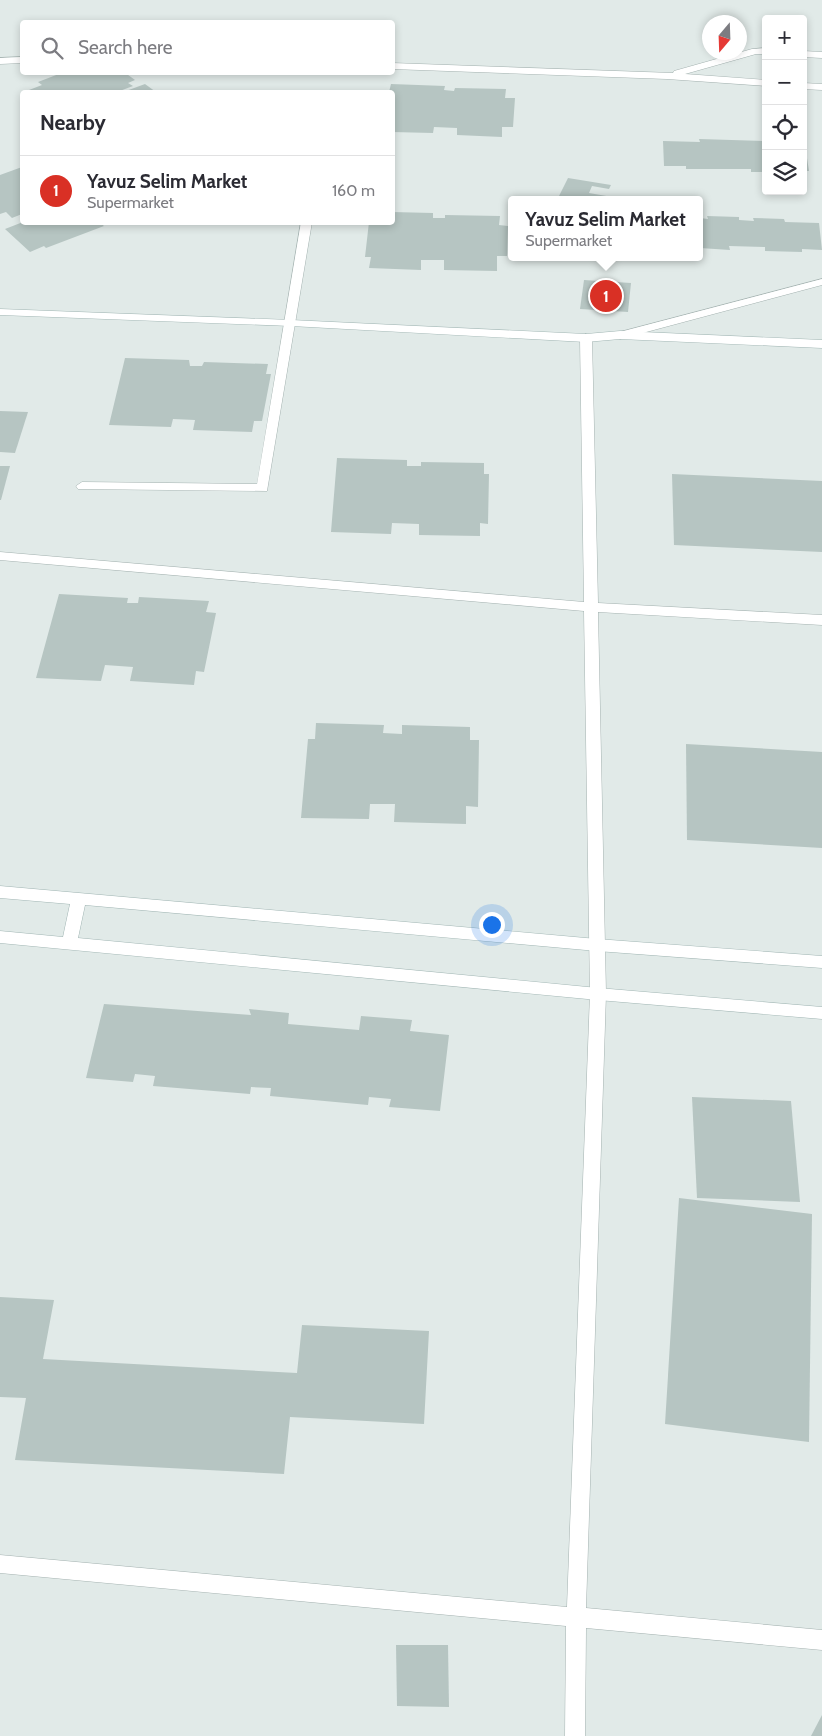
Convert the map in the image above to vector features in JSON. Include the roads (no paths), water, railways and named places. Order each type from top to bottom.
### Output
[{"type":"street","points":[[667,76],[756,51],[762,51]]},
{"type":"street","points":[[807,54],[822,55]]},
{"type":"street","points":[[0,60],[20,60]]},
{"type":"street","points":[[395,66],[667,76],[762,83]]},
{"type":"street","points":[[807,86],[822,87]]},
{"type":"street","points":[[82,486],[263,488],[306,225]]},
{"type":"street","points":[[620,335],[822,282]]},
{"type":"street","points":[[0,312],[291,323],[586,338],[620,335],[822,344]]},
{"type":"street","points":[[575,1736],[576,1618],[598,994],[586,338]]},
{"type":"street","points":[[0,556],[591,607],[822,620]]},
{"type":"street","points":[[0,892],[597,945],[822,962]]},
{"type":"street","points":[[69,945],[79,900]]},
{"type":"street","points":[[0,937],[598,994],[822,1013]]},
{"type":"street","points":[[0,1564],[822,1640]]},
{"type":"place","name":"Yavuz Selim Market","points":[[606,296]]}]
